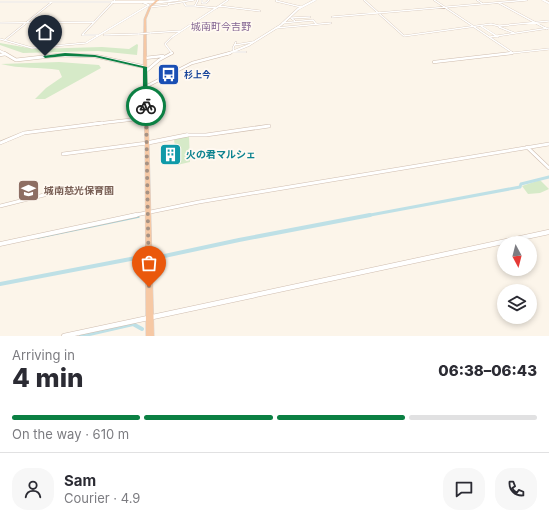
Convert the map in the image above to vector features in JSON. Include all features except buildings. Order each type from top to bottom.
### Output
[{"type":"highway","points":[[150,336],[145,19],[150,7],[157,1]]},
{"type":"main road","points":[[0,51],[16,60],[60,55],[95,56],[145,70]]},
{"type":"street","points":[[150,7],[178,0]]},
{"type":"street","points":[[0,2],[157,1],[184,3],[194,0]]},
{"type":"street","points":[[195,6],[198,0]]},
{"type":"street","points":[[202,0],[202,3],[206,3],[209,0]]},
{"type":"street","points":[[145,70],[172,52],[165,43],[228,0]]},
{"type":"street","points":[[277,0],[276,1],[301,7]]},
{"type":"street","points":[[283,24],[294,12],[315,0]]},
{"type":"street","points":[[364,0],[404,36],[491,24],[515,34]]},
{"type":"street","points":[[434,0],[513,53]]},
{"type":"street","points":[[477,0],[483,4]]},
{"type":"street","points":[[332,17],[526,0]]},
{"type":"street","points":[[543,0],[549,3]]},
{"type":"street","points":[[5,40],[54,1]]},
{"type":"street","points":[[114,1],[82,35],[139,34],[181,31]]},
{"type":"street","points":[[0,39],[34,48],[86,44],[149,5],[142,2]]},
{"type":"street","points":[[499,2],[548,28]]},
{"type":"street","points":[[184,3],[186,6],[217,8]]},
{"type":"street","points":[[220,6],[260,11]]},
{"type":"street","points":[[309,16],[315,24],[298,24],[291,18],[309,16]]},
{"type":"street","points":[[145,87],[192,63],[234,52],[255,42],[283,24],[296,21],[313,20]]},
{"type":"street","points":[[498,26],[549,21]]},
{"type":"street","points":[[0,22],[93,22]]},
{"type":"street","points":[[276,28],[331,23]]},
{"type":"street","points":[[480,26],[498,37]]},
{"type":"street","points":[[490,37],[498,37],[548,28]]},
{"type":"street","points":[[234,52],[233,48],[236,42]]},
{"type":"street","points":[[235,45],[255,42]]},
{"type":"street","points":[[434,62],[549,49]]},
{"type":"street","points":[[234,52],[246,52]]},
{"type":"street","points":[[0,56],[6,54]]},
{"type":"street","points":[[145,58],[165,56]]},
{"type":"street","points":[[0,142],[24,133],[146,118]]},
{"type":"street","points":[[63,154],[147,143],[187,135],[206,135],[269,126]]},
{"type":"street","points":[[0,244],[199,202],[549,144]]},
{"type":"street","points":[[527,147],[549,168]]},
{"type":"street","points":[[0,206],[48,194]]},
{"type":"street","points":[[64,336],[549,232]]},
{"type":"green space","points":[[0,43],[34,49],[102,47],[129,49],[137,44],[138,45],[137,55],[98,51],[23,53],[0,45]]},
{"type":"green space","points":[[59,62],[99,65],[101,68],[45,99],[35,99],[46,88],[62,77],[59,70],[15,67],[1,64]]},
{"type":"green space","points":[[189,136],[190,162],[177,165],[174,139]]},
{"type":"green space","points":[[540,180],[549,189],[540,193],[528,194],[522,186]]},
{"type":"waterway","points":[[365,216],[520,187],[521,184],[549,177]]},
{"type":"waterway","points":[[155,258],[370,215]]},
{"type":"waterway","points":[[38,238],[139,217]]},
{"type":"waterway","points":[[0,284],[141,257]]},
{"type":"waterway","points":[[81,336],[133,324],[142,329]]},
{"type":"way so far","points":[[146,106],[149,287]]},
{"type":"place","name":"杉上今","points":[[168,74]]},
{"type":"place","name":"火の君マルシェ","points":[[170,154]]},
{"type":"place","name":"城南慈光保育園","points":[[28,190]]},
{"type":"district","name":"城南町今吉野","points":[[221,26]]},
{"type":"route","points":[[45,56],[65,54],[95,56],[145,68],[146,106]]}]
